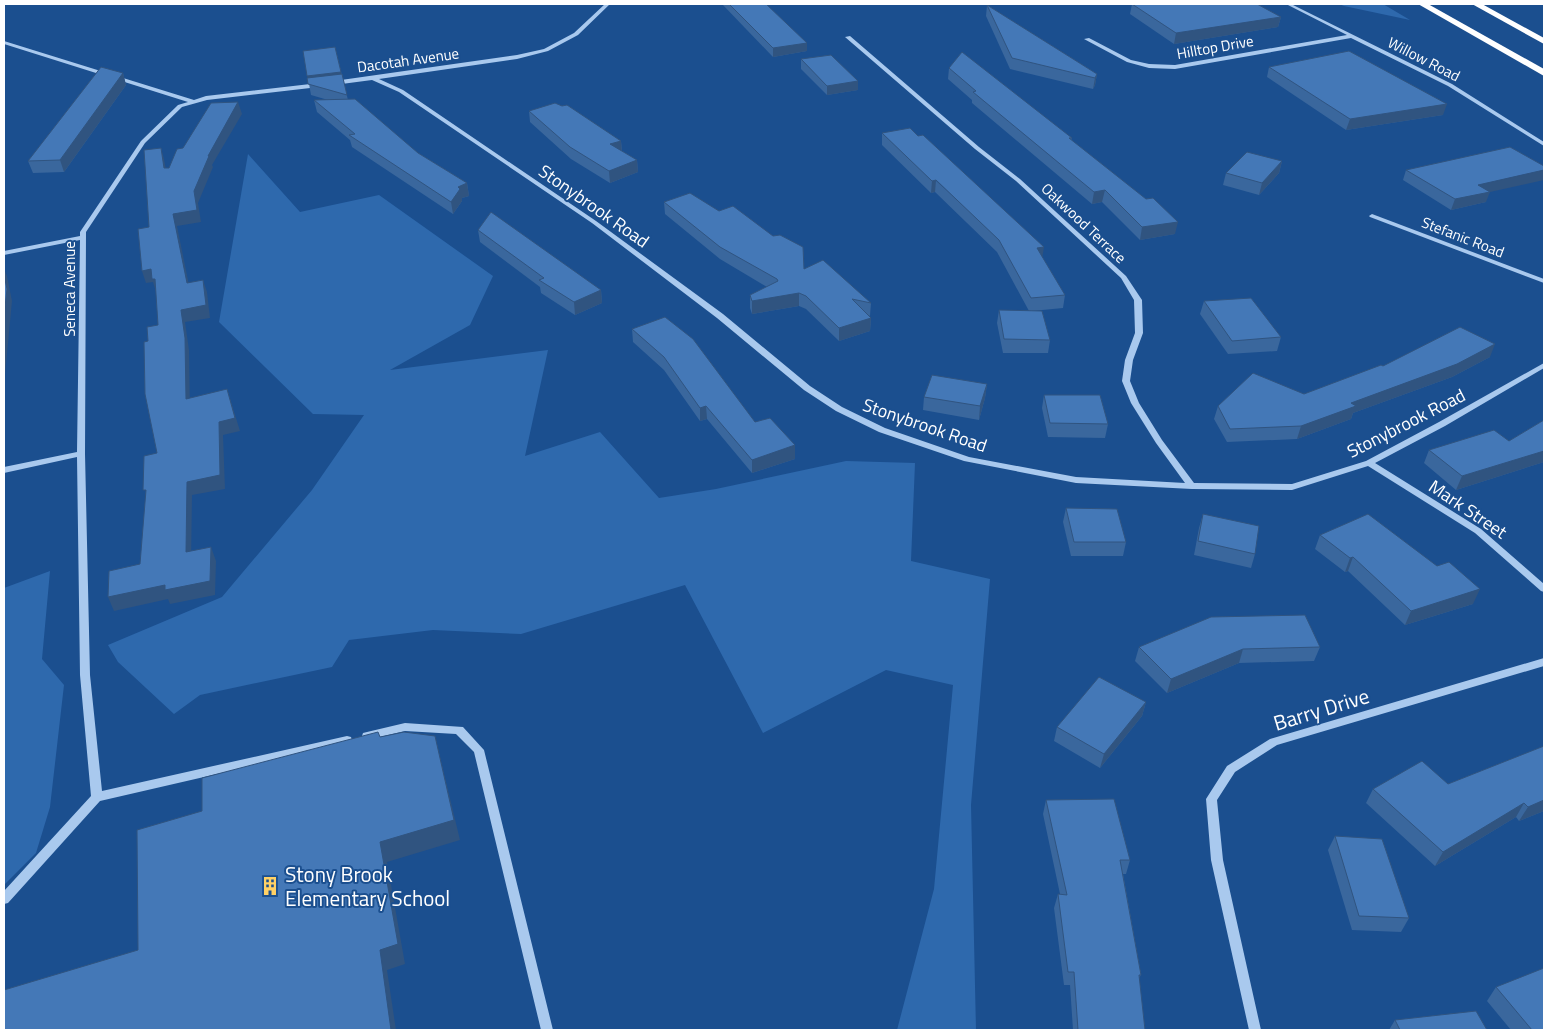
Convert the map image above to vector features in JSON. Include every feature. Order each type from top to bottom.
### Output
[{"type":"highway","points":[[1422,4],[1544,74]]},
{"type":"highway","points":[[1476,4],[1544,41]]},
{"type":"street","name":"Dacotah Avenue","points":[[195,102],[247,93],[373,78],[516,57],[546,50],[576,34],[608,4]]},
{"type":"street","name":"Willow Road","points":[[1288,4],[1450,85],[1544,144]]},
{"type":"street","name":"Hilltop Drive","points":[[1087,39],[1129,61],[1149,66],[1175,67],[1352,36]]},
{"type":"street","name":"Oakwood Terrace","points":[[848,37],[977,148],[1018,180],[1124,277],[1138,300],[1139,333],[1129,360],[1126,380],[1140,411],[1192,486]]},
{"type":"street","points":[[4,42],[195,102]]},
{"type":"street","name":"Stonybrook Road","points":[[373,78],[401,91],[594,222],[720,316],[807,388],[839,409],[882,430],[967,459],[1076,480],[1192,486],[1292,487],[1370,463],[1544,365]]},
{"type":"street","name":"Seneca Avenue","points":[[97,797],[85,675],[82,454],[83,232],[143,142],[180,106],[195,102]]},
{"type":"street","name":"Stefanic Road","points":[[1372,216],[1544,281]]},
{"type":"street","points":[[4,253],[83,237]]},
{"type":"street","points":[[4,470],[82,454]]},
{"type":"street","name":"Mark Street","points":[[1370,463],[1478,530],[1544,589]]},
{"type":"street","name":"Barry Drive","points":[[1254,1030],[1216,852],[1211,799],[1231,769],[1274,742],[1544,662]]},
{"type":"street","points":[[4,899],[97,797],[405,727],[459,730],[479,750],[547,1030]]},
{"type":"shaded area","points":[[1339,4],[1383,4],[1410,20],[1344,6]]},
{"type":"shaded area","points":[[248,154],[300,212],[379,195],[493,276],[470,325],[390,370],[548,350],[525,456],[600,432],[659,498],[716,489],[846,461],[915,463],[911,561],[990,579],[971,805],[976,1030],[897,1030],[934,889],[953,685],[886,670],[763,733],[685,585],[521,634],[433,630],[349,640],[332,667],[200,695],[174,714],[118,662],[108,645],[222,597],[312,490],[364,415],[313,414],[219,322]]},
{"type":"shaded area","points":[[50,571],[42,659],[64,685],[50,807],[36,853],[4,885],[4,588]]},
{"type":"building","points":[[729,4],[766,4],[807,43],[773,48]]},
{"type":"building","points":[[1132,4],[1257,4],[1281,17],[1176,33]]},
{"type":"building","points":[[987,5],[1097,74],[1095,78],[1012,58]]},
{"type":"building","points":[[335,47],[341,72],[307,76],[303,51]]},
{"type":"building","points":[[1349,51],[1447,104],[1350,119],[1269,67]]},
{"type":"building","points":[[962,52],[1146,199],[1153,198],[1178,222],[1142,227],[1105,190],[1094,192],[973,92],[976,91],[949,68]]},
{"type":"building","points":[[831,55],[858,81],[827,86],[801,59]]},
{"type":"building","points":[[101,67],[123,73],[60,160],[28,161]]},
{"type":"building","points":[[342,74],[347,95],[308,84],[307,78]]},
{"type":"building","points":[[355,99],[418,153],[467,183],[458,187],[460,189],[451,202],[349,135],[355,134],[314,100]]},
{"type":"building","points":[[238,102],[208,156],[194,191],[197,210],[173,214],[187,283],[203,280],[206,305],[181,310],[185,338],[186,399],[227,389],[235,418],[219,422],[220,475],[187,482],[186,552],[211,547],[210,581],[165,590],[165,585],[108,597],[109,571],[140,564],[146,490],[143,490],[144,456],[157,453],[145,394],[144,342],[148,341],[147,327],[158,325],[155,279],[152,279],[151,269],[142,271],[138,229],[149,227],[144,150],[161,148],[164,168],[169,168],[177,149],[183,148],[211,103]]},
{"type":"building","points":[[555,103],[562,106],[567,105],[621,141],[610,144],[637,160],[609,171],[570,147],[529,111]]},
{"type":"building","points":[[910,128],[918,136],[923,135],[1044,247],[1037,248],[1065,295],[1031,298],[999,240],[936,180],[932,181],[882,133]]},
{"type":"building","points":[[1510,147],[1544,166],[1544,170],[1478,185],[1490,192],[1455,199],[1406,170]]},
{"type":"building","points":[[1247,152],[1282,161],[1262,183],[1226,173]]},
{"type":"building","points":[[690,193],[719,211],[733,206],[773,236],[780,235],[803,247],[804,269],[823,260],[871,303],[852,299],[871,318],[839,328],[806,296],[799,293],[752,301],[750,295],[778,281],[777,279],[720,247],[664,202]]},
{"type":"building","points":[[491,212],[601,290],[574,302],[539,280],[544,278],[478,230]]},
{"type":"building","points":[[4,275],[7,289],[4,316]]},
{"type":"building","points":[[1251,298],[1281,337],[1232,341],[1204,301]]},
{"type":"building","points":[[999,310],[1042,311],[1050,340],[1004,339]]},
{"type":"building","points":[[665,317],[693,339],[755,422],[770,418],[795,445],[752,460],[706,406],[700,408],[664,357],[632,329]]},
{"type":"building","points":[[1460,327],[1495,344],[1457,364],[1351,403],[1356,406],[1301,426],[1230,429],[1218,406],[1253,373],[1304,394],[1381,365],[1383,366]]},
{"type":"building","points":[[932,375],[987,384],[980,406],[924,397]]},
{"type":"building","points":[[1044,395],[1100,395],[1108,424],[1050,423]]},
{"type":"building","points":[[1544,420],[1544,451],[1462,476],[1429,450],[1494,430],[1509,441]]},
{"type":"building","points":[[1066,508],[1117,509],[1126,542],[1074,542]]},
{"type":"building","points":[[1203,514],[1259,526],[1255,554],[1198,541]]},
{"type":"building","points":[[1368,514],[1437,566],[1449,562],[1480,589],[1411,611],[1353,557],[1350,558],[1320,535]]},
{"type":"building","points":[[1305,615],[1320,647],[1243,649],[1171,679],[1139,647],[1211,617]]},
{"type":"building","points":[[1099,677],[1146,702],[1104,754],[1057,727]]},
{"type":"building","name":"Stony Brook Elementary School","points":[[378,732],[380,737],[404,732],[435,736],[454,820],[380,842],[398,944],[380,950],[391,1030],[4,1030],[4,990],[138,950],[137,830],[202,811],[202,778]]},
{"type":"building","points":[[1544,746],[1544,800],[1528,807],[1524,803],[1443,852],[1373,789],[1422,761],[1448,784]]},
{"type":"building","points":[[1114,799],[1130,860],[1120,860],[1141,975],[1139,975],[1145,1030],[1078,1030],[1074,972],[1068,972],[1058,894],[1067,895],[1046,800]]},
{"type":"building","points":[[1335,836],[1382,839],[1409,918],[1359,916]]},
{"type":"building","points":[[1544,968],[1544,1030],[1532,1030],[1496,987]]},
{"type":"building","points":[[1476,1011],[1487,1030],[1400,1030],[1395,1020]]},
{"type":"place","name":"Stony Brook Elementary School","points":[[270,886]]}]
